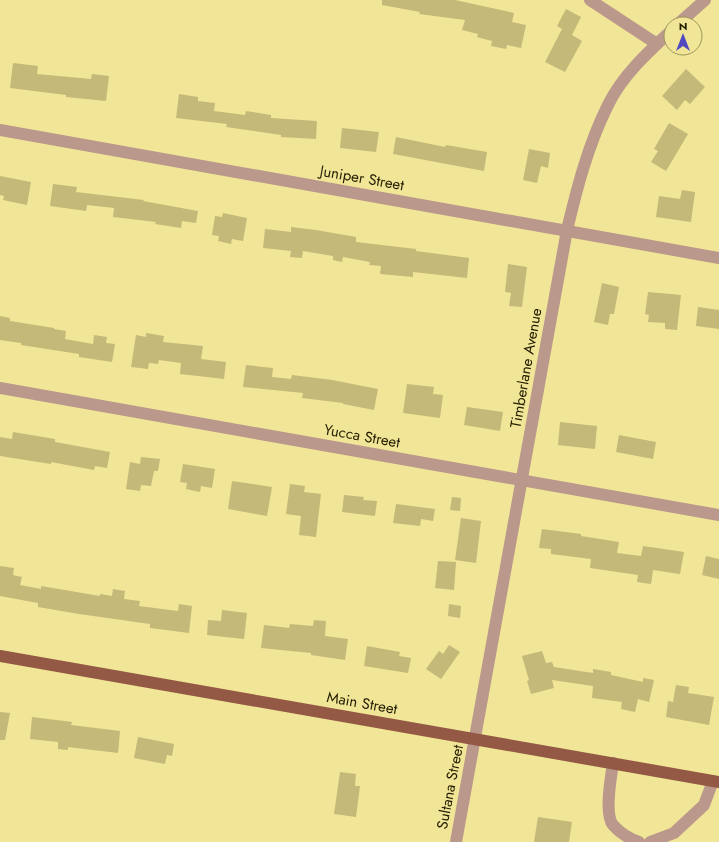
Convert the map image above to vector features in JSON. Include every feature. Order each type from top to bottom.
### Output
[{"type":"main road","name":"Main Street","points":[[0,656],[716,782]]},
{"type":"street","points":[[590,0],[657,44]]},
{"type":"street","points":[[687,16],[704,0]]},
{"type":"street","name":"Timberlane Avenue","points":[[475,739],[567,230],[580,174],[608,104],[628,75],[663,38]]},
{"type":"street","name":"Juniper Street","points":[[0,130],[719,258]]},
{"type":"street","name":"Yucca Street","points":[[0,388],[719,516]]},
{"type":"street","name":"Sultana Street","points":[[456,842],[475,739]]},
{"type":"street","points":[[613,763],[608,806],[612,824],[630,838],[639,842]]},
{"type":"street","points":[[650,842],[674,833],[704,805],[716,782]]},
{"type":"building","points":[[382,0],[455,0],[514,13],[512,22],[526,25],[521,48],[507,45],[506,49],[491,46],[492,41],[477,37],[478,34],[462,30],[465,20],[419,14],[420,12],[382,5]]},
{"type":"building","points":[[566,9],[581,17],[572,35],[582,41],[565,72],[545,62],[562,29],[557,26]]},
{"type":"building","points":[[13,63],[38,66],[37,74],[91,79],[92,74],[109,76],[106,101],[66,97],[66,95],[10,88]]},
{"type":"building","points":[[686,69],[705,87],[690,104],[685,100],[677,110],[662,96]]},
{"type":"building","points":[[179,94],[198,97],[198,101],[215,103],[214,111],[245,115],[246,111],[271,115],[271,118],[317,121],[316,139],[281,137],[281,135],[226,127],[227,124],[176,118]]},
{"type":"building","points":[[669,123],[688,134],[666,171],[651,162],[658,151],[654,149]]},
{"type":"building","points":[[342,128],[379,132],[376,152],[340,148]]},
{"type":"building","points":[[396,137],[445,147],[446,145],[487,152],[484,171],[393,154]]},
{"type":"building","points":[[529,149],[550,153],[548,168],[541,166],[537,183],[523,180]]},
{"type":"building","points":[[0,176],[31,182],[27,205],[3,200],[4,196],[0,195]]},
{"type":"building","points":[[53,184],[77,187],[76,192],[144,200],[143,201],[198,211],[196,223],[182,221],[181,228],[155,224],[156,222],[113,217],[114,208],[87,205],[86,211],[50,206]]},
{"type":"building","points":[[682,190],[695,192],[691,222],[656,217],[659,196],[680,199]]},
{"type":"building","points":[[223,213],[247,218],[243,241],[232,239],[231,244],[218,241],[219,236],[212,235],[215,216],[222,217]]},
{"type":"building","points":[[291,227],[356,237],[356,242],[416,249],[416,251],[469,258],[467,278],[413,272],[413,277],[380,274],[381,266],[369,265],[370,262],[343,257],[342,262],[333,260],[333,256],[303,251],[302,258],[290,257],[291,251],[263,248],[265,229],[291,232]]},
{"type":"building","points":[[508,264],[527,267],[522,307],[509,306],[511,293],[505,292]]},
{"type":"building","points":[[602,283],[619,287],[614,314],[610,314],[608,325],[594,322]]},
{"type":"building","points":[[648,292],[681,295],[677,330],[665,329],[665,323],[648,322],[649,315],[645,314]]},
{"type":"building","points":[[698,307],[719,310],[719,329],[696,326]]},
{"type":"building","points":[[0,316],[10,318],[10,321],[66,331],[65,339],[93,344],[94,335],[107,337],[106,343],[115,344],[112,362],[79,357],[79,354],[21,345],[21,343],[0,340]]},
{"type":"building","points":[[146,333],[164,336],[163,342],[203,346],[201,359],[226,362],[224,379],[180,374],[181,363],[159,360],[158,364],[149,363],[148,369],[131,367],[136,335],[146,337]]},
{"type":"building","points":[[246,365],[273,368],[272,377],[291,379],[292,375],[332,380],[378,389],[374,410],[343,403],[302,398],[303,393],[243,387]]},
{"type":"building","points":[[407,384],[434,387],[433,394],[443,395],[440,418],[403,413]]},
{"type":"building","points":[[467,407],[503,412],[500,431],[464,425]]},
{"type":"building","points":[[560,422],[597,426],[595,449],[558,445]]},
{"type":"building","points":[[13,432],[55,439],[55,442],[110,452],[107,468],[95,466],[94,470],[51,462],[51,464],[0,456],[0,437],[12,439]]},
{"type":"building","points":[[619,435],[656,442],[653,459],[616,452]]},
{"type":"building","points":[[141,457],[160,459],[158,471],[154,471],[151,486],[141,485],[140,491],[126,489],[130,462],[140,464]]},
{"type":"building","points":[[183,464],[215,469],[212,488],[201,486],[200,492],[186,489],[187,483],[180,482]]},
{"type":"building","points":[[232,481],[272,487],[267,516],[228,509]]},
{"type":"building","points":[[290,484],[305,486],[304,492],[321,494],[316,537],[299,535],[301,516],[286,514]]},
{"type":"building","points":[[344,495],[364,497],[363,500],[377,501],[375,516],[342,512]]},
{"type":"building","points":[[452,497],[461,498],[460,511],[450,510]]},
{"type":"building","points":[[396,504],[435,509],[433,521],[421,519],[420,526],[393,523]]},
{"type":"building","points":[[461,518],[481,521],[476,563],[455,560]]},
{"type":"building","points":[[542,529],[581,534],[581,536],[619,542],[617,553],[641,556],[643,546],[684,552],[680,574],[653,570],[651,584],[637,582],[638,575],[590,568],[591,559],[551,554],[551,549],[539,548]]},
{"type":"building","points":[[706,556],[719,559],[719,579],[702,575]]},
{"type":"building","points":[[438,561],[456,562],[454,590],[435,588]]},
{"type":"building","points":[[0,566],[14,568],[13,575],[22,577],[20,585],[41,589],[41,586],[100,596],[100,594],[112,596],[113,589],[125,591],[124,599],[140,601],[139,606],[178,611],[179,604],[192,606],[189,633],[150,628],[150,624],[38,607],[38,603],[0,596]]},
{"type":"building","points":[[449,604],[461,606],[460,618],[448,616]]},
{"type":"building","points":[[222,610],[247,613],[244,639],[207,635],[208,620],[221,621]]},
{"type":"building","points":[[314,620],[326,621],[325,636],[348,639],[345,660],[311,655],[311,653],[261,648],[264,625],[289,628],[290,624],[313,626]]},
{"type":"building","points":[[449,645],[460,652],[441,679],[426,669],[439,651],[443,654]]},
{"type":"building","points":[[367,646],[400,652],[399,656],[411,658],[408,673],[364,666]]},
{"type":"building","points":[[542,651],[546,663],[552,662],[554,667],[593,673],[593,669],[611,672],[611,675],[643,682],[643,678],[654,680],[649,702],[638,699],[635,712],[621,709],[622,702],[592,698],[593,686],[552,680],[554,688],[531,694],[527,681],[529,680],[522,656]]},
{"type":"building","points":[[676,685],[689,687],[688,693],[714,697],[709,725],[666,717],[668,701],[673,702]]},
{"type":"building","points":[[0,712],[10,713],[5,740],[0,740]]},
{"type":"building","points":[[32,717],[72,722],[71,725],[120,731],[118,753],[68,747],[68,750],[58,749],[58,742],[30,739]]},
{"type":"building","points":[[138,737],[174,744],[172,756],[167,755],[165,764],[134,758]]},
{"type":"building","points":[[340,772],[356,774],[355,786],[360,786],[356,817],[334,814]]},
{"type":"building","points":[[538,817],[572,822],[569,842],[534,842]]}]
